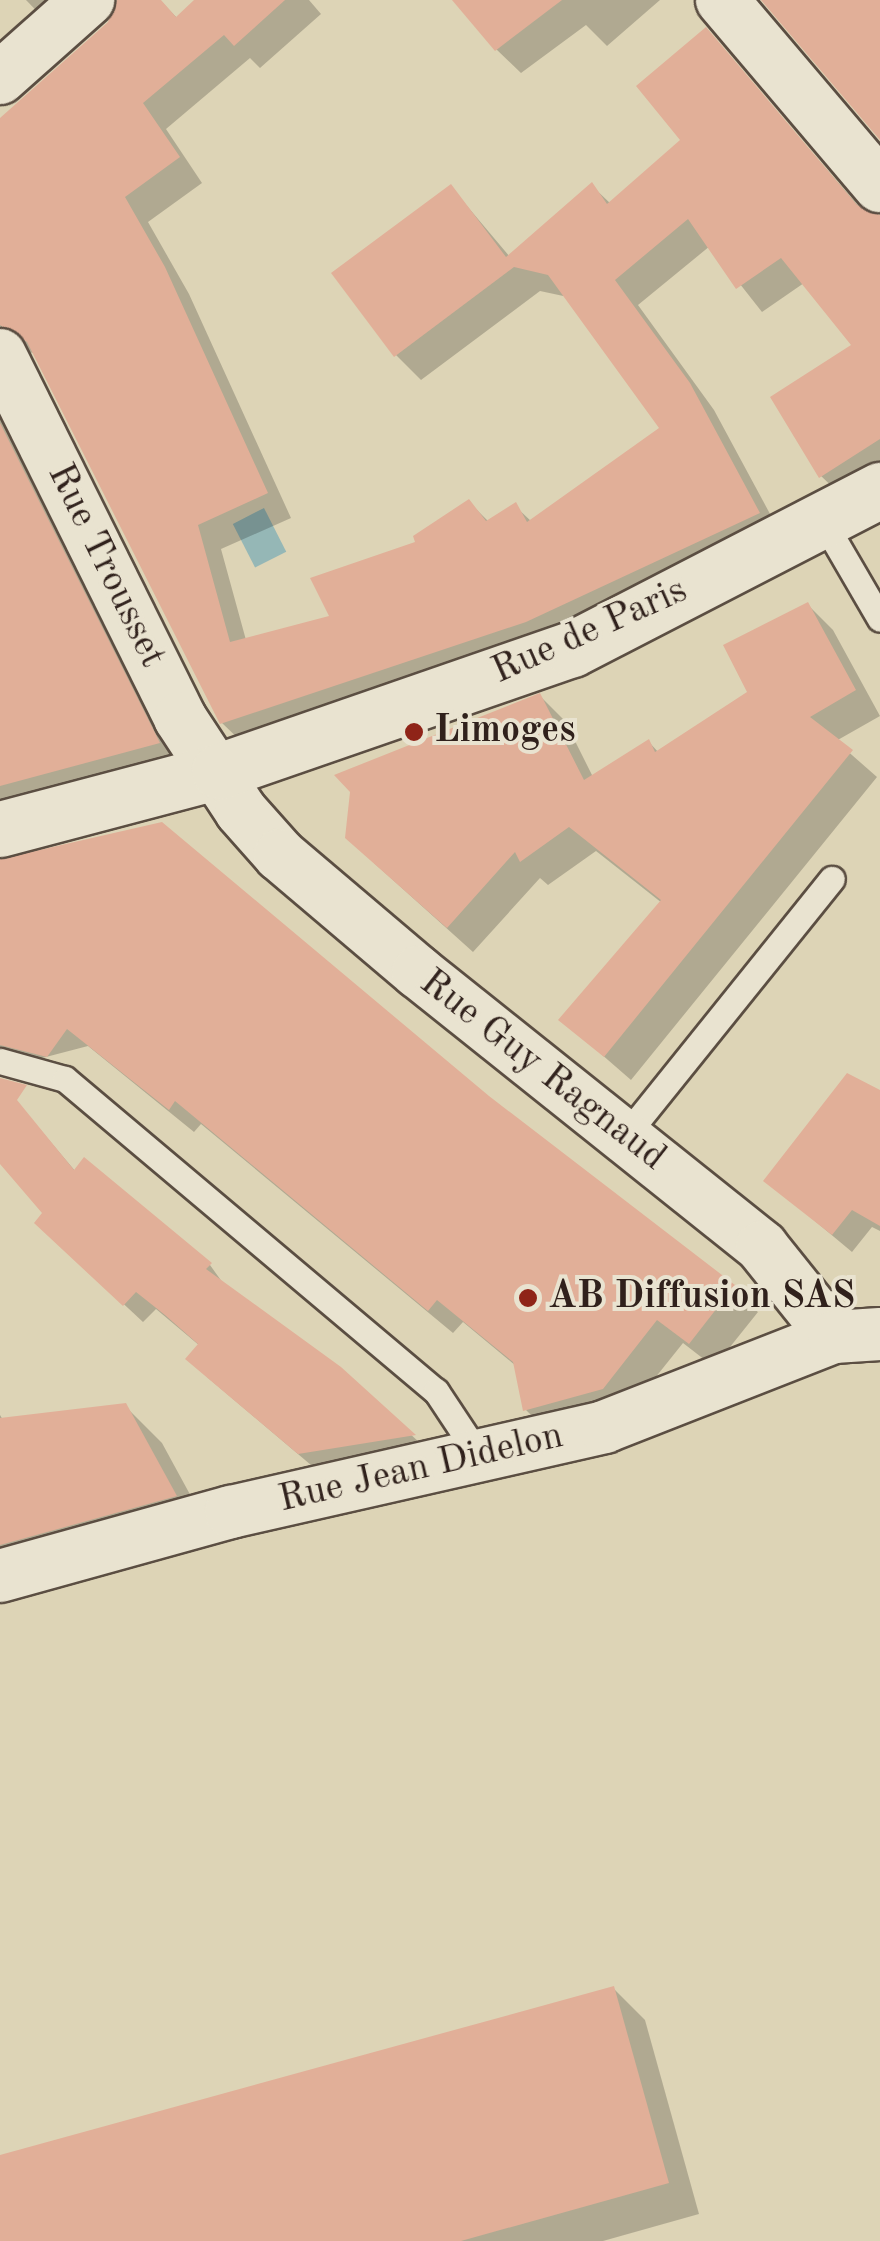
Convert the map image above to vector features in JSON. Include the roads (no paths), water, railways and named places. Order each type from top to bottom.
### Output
[{"type":"street","points":[[0,78],[88,0]]},
{"type":"street","points":[[722,0],[880,186]]},
{"type":"street","name":"Rue Trousset","points":[[0,355],[180,718],[219,771]]},
{"type":"street","name":"Rue de Paris","points":[[0,829],[219,771],[572,649],[880,490]]},
{"type":"street","name":"Rue Guy Ragnaud","points":[[219,771],[242,812],[280,855],[762,1247],[857,1336]]},
{"type":"street","name":"Rue Jean Didelon","points":[[0,1576],[231,1512],[604,1427],[857,1336]]},
{"type":"lane","points":[[823,522],[880,619]]},
{"type":"lane","points":[[625,1136],[832,879]]},
{"type":"lane","points":[[0,1060],[64,1079],[95,1104],[436,1391],[479,1456]]},
{"type":"water","points":[[264,508],[286,552],[255,568],[233,524]]},
{"type":"place","name":"Limoges","points":[[414,732]]},
{"type":"place","name":"AB Diffusion SAS","points":[[528,1298]]}]
